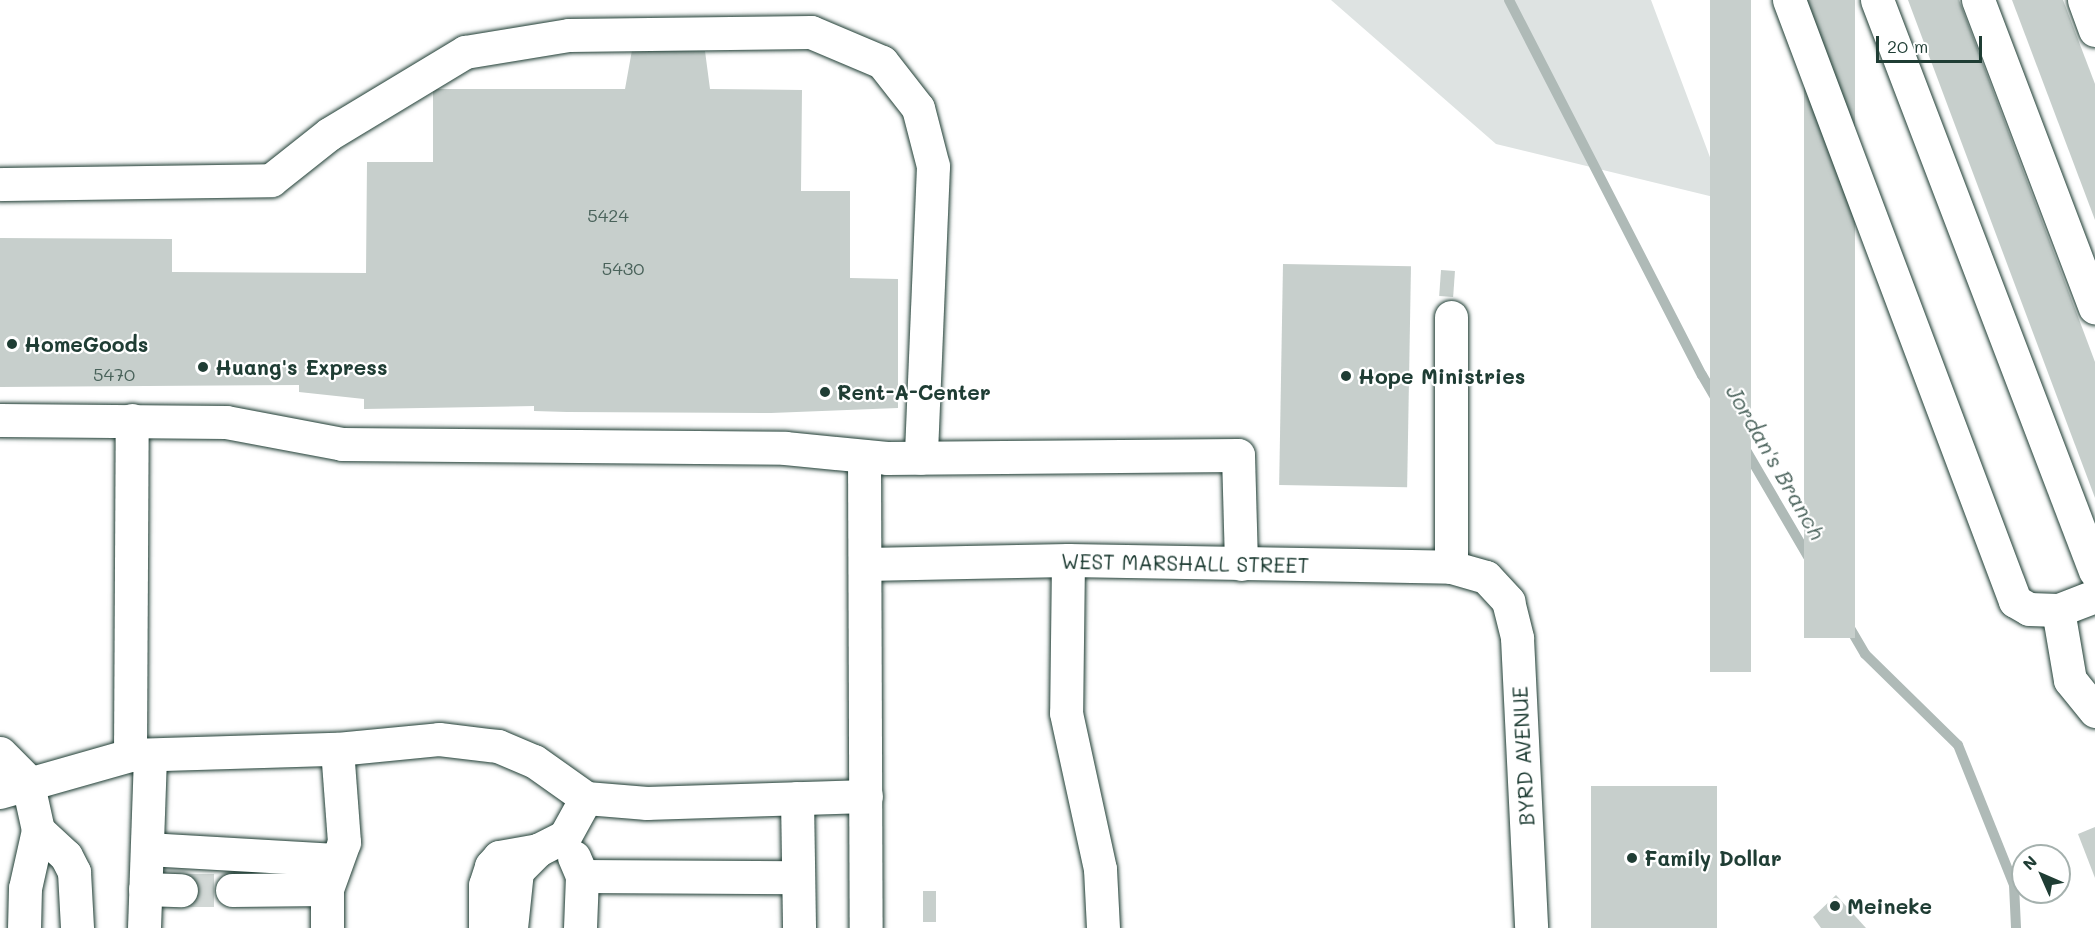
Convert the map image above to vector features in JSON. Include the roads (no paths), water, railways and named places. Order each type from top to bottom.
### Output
[{"type":"street","points":[[1789,0],[2015,601],[2029,609],[2058,610],[2095,596]]},
{"type":"street","points":[[1877,0],[2095,571]]},
{"type":"street","points":[[1977,0],[2095,308]]},
{"type":"street","points":[[2084,0],[2095,30]]},
{"type":"street","points":[[0,184],[272,180],[329,134],[465,52],[569,34],[811,32],[882,62],[918,108],[933,166],[921,458]]},
{"type":"street","points":[[1451,317],[1451,567]]},
{"type":"street","points":[[0,420],[226,422],[342,444],[785,448],[864,456],[921,458],[1238,455],[1241,564]]},
{"type":"street","points":[[132,420],[140,755],[147,849],[144,928]]},
{"type":"street","points":[[864,456],[866,928]]},
{"type":"street","points":[[1068,560],[1066,713],[1100,869],[1103,928]]},
{"type":"street","name":"WEST MARSHALL STREET","points":[[865,564],[1068,560],[1451,567],[1470,570],[1499,588]]},
{"type":"street","name":"BYRD AVENUE","points":[[1499,588],[1517,638],[1531,928]]},
{"type":"street","points":[[2058,610],[2070,680],[2095,711]]},
{"type":"street","points":[[13,786],[140,755],[337,749],[439,739],[498,746],[534,761],[586,798],[647,803],[866,796]]},
{"type":"street","points":[[327,928],[331,875],[344,842],[337,749]]},
{"type":"street","points":[[0,753],[13,786],[38,830],[66,856],[74,872],[77,928]]},
{"type":"street","points":[[511,928],[514,878],[551,843],[586,798]]},
{"type":"street","points":[[797,798],[799,928]]},
{"type":"street","points":[[24,928],[25,888],[38,830]]},
{"type":"street","points":[[551,843],[582,876],[580,928]]},
{"type":"street","points":[[485,928],[485,885],[491,866],[499,857],[551,843]]},
{"type":"street","points":[[147,849],[331,875]]},
{"type":"street","points":[[232,890],[331,875]]},
{"type":"street","points":[[582,876],[798,877]]},
{"type":"street","points":[[145,889],[181,890]]},
{"type":"waterway","name":"Jordan's Branch","points":[[1509,0],[1702,375],[1865,654],[1958,745],[2014,885],[2016,928]]},
{"type":"tunnel","points":[[181,890],[232,890]]},
{"type":"place","name":"HomeGoods","points":[[12,344]]},
{"type":"place","name":"Huang's Express","points":[[203,367]]},
{"type":"place","name":"Hope Ministries","points":[[1346,376]]},
{"type":"place","name":"Rent-A-Center","points":[[825,392]]},
{"type":"place","name":"Family Dollar","points":[[1632,858]]},
{"type":"place","name":"Meineke","points":[[1835,906]]}]
